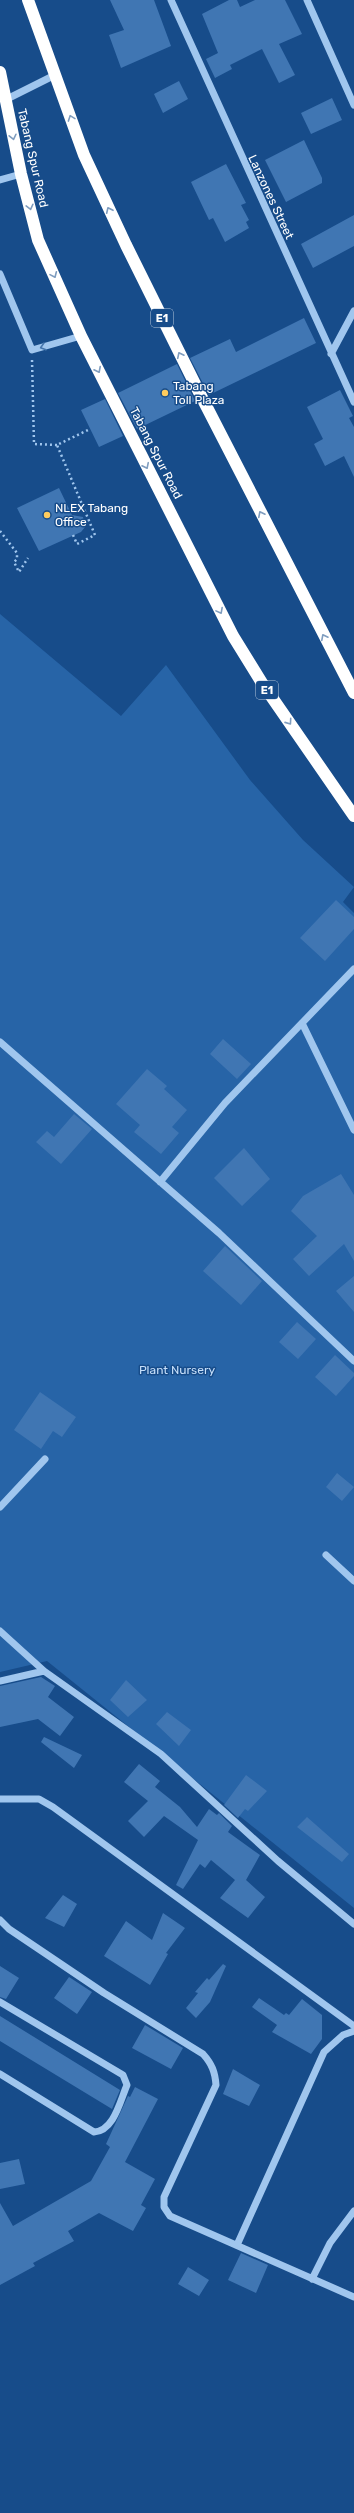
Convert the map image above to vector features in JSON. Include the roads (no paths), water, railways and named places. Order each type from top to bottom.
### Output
[{"type":"highway","name":"E1","points":[[28,0],[84,155],[126,245],[205,404],[354,693]]},
{"type":"highway","name":"Tabang Spur Road","points":[[0,72],[21,174],[38,240],[81,336],[233,636],[262,683],[354,816]]},
{"type":"street","name":"Lanzones Street","points":[[171,0],[354,402]]},
{"type":"street","points":[[307,0],[354,105]]},
{"type":"street","points":[[5,100],[55,75]]},
{"type":"street","points":[[0,180],[21,174]]},
{"type":"street","points":[[0,274],[32,350],[81,336]]},
{"type":"street","points":[[331,354],[354,311]]},
{"type":"street","points":[[160,1182],[225,1103],[354,969]]},
{"type":"street","points":[[302,1023],[354,1130]]},
{"type":"street","points":[[0,1042],[219,1233],[354,1361]]},
{"type":"street","points":[[0,1507],[45,1459]]},
{"type":"street","points":[[326,1555],[354,1581]]},
{"type":"street","points":[[0,1631],[44,1672],[161,1754],[278,1861],[354,1924]]},
{"type":"street","points":[[0,1681],[44,1672]]},
{"type":"street","points":[[0,1799],[39,1799],[53,1807],[354,2026]]},
{"type":"street","points":[[0,1920],[9,1929],[104,1993],[203,2054],[210,2062],[215,2072],[216,2085],[164,2197],[164,2207],[170,2216],[237,2244],[354,2297]]},
{"type":"street","points":[[0,2002],[122,2074],[127,2085],[109,2126],[102,2131],[94,2132],[0,2074]]},
{"type":"street","points":[[237,2244],[324,2052],[343,2035],[354,2031]]},
{"type":"street","points":[[312,2279],[330,2243],[354,2211]]},
{"type":"place","name":"Tabang Toll Plaza","points":[[165,393]]},
{"type":"place","name":"NLEX Tabang Office","points":[[47,515]]},
{"type":"park label","name":"Plant Nursery","points":[[177,1370]]}]
